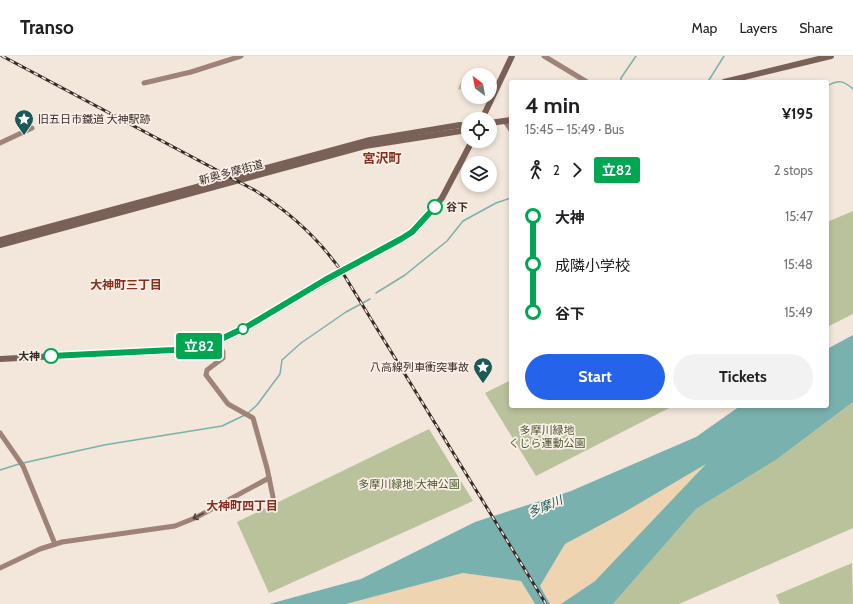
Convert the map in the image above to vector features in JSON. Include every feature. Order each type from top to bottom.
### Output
[{"type":"main road","points":[[485,112],[512,56]]},
{"type":"main road","points":[[732,80],[831,56]]},
{"type":"main road","points":[[497,122],[508,120]]},
{"type":"main road","name":"新奥多摩街道","points":[[0,240],[376,138],[461,125]]},
{"type":"main road","name":"新奥多摩街道","points":[[0,245],[364,146],[461,131]]},
{"type":"main road","points":[[0,359],[173,350],[217,341],[248,326],[325,280],[381,251],[412,232],[442,198],[468,148]]},
{"type":"street","points":[[144,83],[192,72],[241,56]]},
{"type":"street","points":[[544,56],[584,80]]},
{"type":"street","points":[[0,143],[32,128]]},
{"type":"street","points":[[217,341],[223,352],[223,358],[207,370],[206,375],[228,404],[254,420],[273,497]]},
{"type":"street","points":[[0,433],[21,463],[55,544]]},
{"type":"street","points":[[0,568],[55,544],[73,540],[176,526],[195,518],[269,478]]},
{"type":"green space","points":[[853,211],[853,314],[829,326],[829,221]]},
{"type":"green space","name":"多摩川緑地 くじら運動公園","points":[[509,381],[509,408],[669,408],[536,476],[485,393]]},
{"type":"green space","points":[[853,402],[853,528],[679,604],[613,604],[696,509],[776,460]]},
{"type":"green space","name":"多摩川緑地 大神公園","points":[[429,429],[473,501],[269,593],[237,522]]},
{"type":"green space","points":[[852,563],[853,604],[780,604],[776,595]]},
{"type":"sand","points":[[707,463],[595,581],[561,604],[550,604],[540,586],[565,544],[623,513]]},
{"type":"sand","points":[[463,573],[521,581],[535,604],[346,604]]},
{"type":"water","name":"多摩川","points":[[853,335],[853,402],[776,460],[696,509],[613,604],[561,604],[595,581],[706,464],[623,513],[565,544],[540,586],[550,604],[535,604],[521,581],[463,573],[346,604],[269,604],[361,579],[475,522],[571,491],[696,437],[737,408],[829,408],[829,348]]},
{"type":"waterway","points":[[621,80],[636,56]]},
{"type":"waterway","points":[[709,80],[724,56]]},
{"type":"waterway","points":[[829,85],[840,82],[853,89]]},
{"type":"waterway","points":[[376,293],[405,275],[447,241],[463,221],[496,203],[509,199]]},
{"type":"waterway","points":[[248,413],[257,405],[280,374],[282,360],[301,343],[346,312],[370,299]]},
{"type":"waterway","points":[[23,463],[104,445],[222,426],[245,415]]},
{"type":"waterway","points":[[0,470],[19,464]]},
{"type":"railway","points":[[2,56],[256,191],[293,218],[315,239],[344,275],[546,604]]},
{"type":"bus line","name":"立82","points":[[51,356],[173,350],[194,347],[217,341],[248,326],[325,280],[401,239],[412,232],[435,207]]},
{"type":"place","name":"旧五日市鐵道 大神駅跡","points":[[24,136]]},
{"type":"place","name":"谷下","points":[[435,207]]},
{"type":"place","name":"大神","points":[[51,356]]},
{"type":"place","name":"八高線列車衝突事故","points":[[483,384]]},
{"type":"district","name":"宮沢町","points":[[382,158]]},
{"type":"district","name":"大神町三丁目","points":[[126,284]]},
{"type":"district","name":"大神町四丁目","points":[[242,505]]}]
